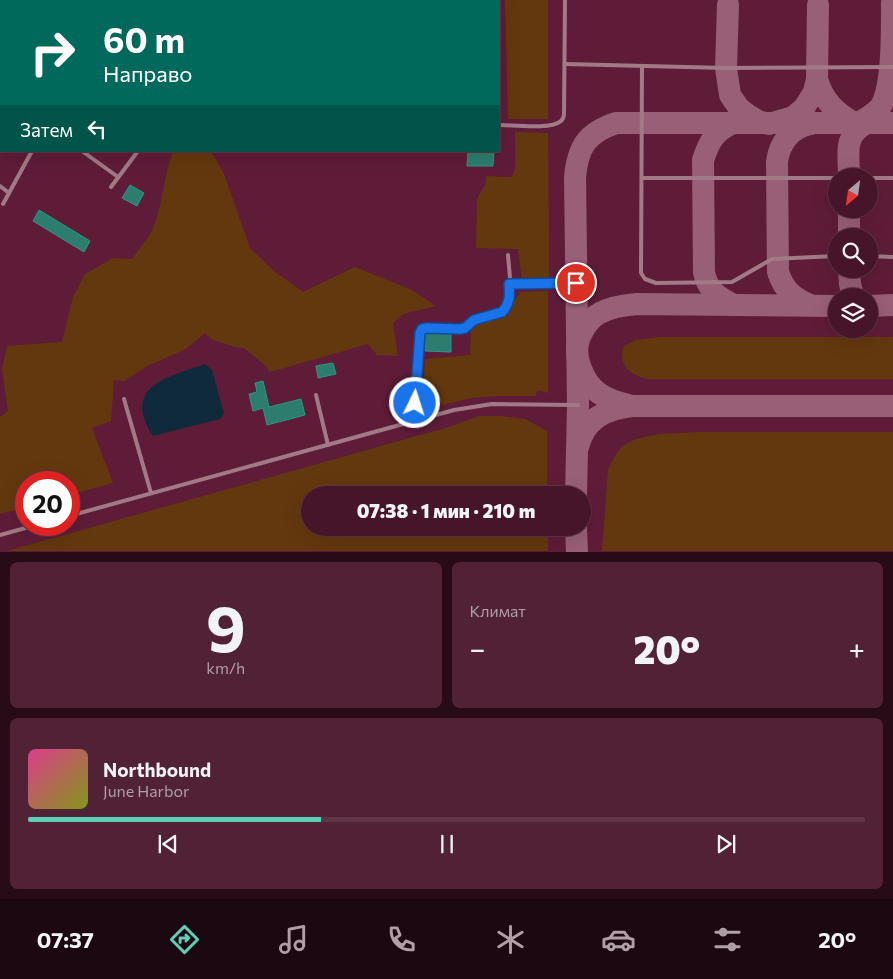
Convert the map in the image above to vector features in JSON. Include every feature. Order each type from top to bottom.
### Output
[{"type":"lane","points":[[500,125],[550,126],[560,122],[564,114],[565,0]]},
{"type":"lane","points":[[565,64],[726,68],[893,67]]},
{"type":"lane","points":[[642,66],[642,272],[645,279],[656,283],[732,282],[772,259],[828,256]]},
{"type":"lane","points":[[3,204],[31,152]]},
{"type":"lane","points":[[83,152],[118,177]]},
{"type":"lane","points":[[112,187],[137,152]]},
{"type":"lane","points":[[642,178],[828,178]]},
{"type":"lane","points":[[878,178],[893,178]]},
{"type":"lane","points":[[0,186],[9,193]]},
{"type":"lane","points":[[414,421],[420,333],[422,329],[465,328],[474,320],[502,312],[510,298],[508,255]]},
{"type":"lane","points":[[878,256],[893,257]]},
{"type":"lane","points":[[509,284],[576,283]]},
{"type":"lane","points":[[316,395],[328,445]]},
{"type":"lane","points":[[124,399],[151,493]]},
{"type":"lane","points":[[80,513],[454,410],[483,405],[578,405]]},
{"type":"lane","points":[[0,535],[15,531]]},
{"type":"shaded area","points":[[505,0],[548,0],[548,119],[508,119]]},
{"type":"shaded area","points":[[515,132],[548,133],[549,281],[522,281],[518,249],[476,248],[477,199],[485,185],[486,176],[511,177],[515,170]]},
{"type":"shaded area","points":[[173,152],[212,152],[224,174],[250,248],[275,272],[303,292],[355,267],[412,290],[436,306],[403,314],[393,323],[398,356],[377,355],[368,344],[270,372],[266,366],[244,348],[234,347],[211,339],[205,333],[186,349],[147,366],[125,381],[114,380],[111,421],[92,428],[113,483],[80,492],[80,471],[15,471],[15,510],[0,514],[0,417],[8,411],[2,369],[7,346],[62,342],[73,297],[85,274],[113,258],[132,259],[154,226]]},
{"type":"shaded area","points":[[548,291],[548,393],[538,390],[535,396],[471,398],[422,410],[425,359],[470,355],[471,327],[501,317],[521,292]]},
{"type":"shaded area","points":[[661,337],[893,337],[893,379],[649,379],[637,376],[627,368],[622,358],[624,346],[636,340]]},
{"type":"shaded area","points":[[479,416],[500,416],[525,419],[547,431],[547,486],[301,486],[301,536],[548,536],[548,551],[7,551],[60,536],[80,536],[80,531],[449,427]]},
{"type":"shaded area","points":[[702,432],[893,432],[893,551],[602,551],[608,470],[622,446],[636,439],[659,434]]},
{"type":"water","points":[[205,364],[212,370],[224,413],[220,419],[153,436],[145,419],[142,405],[146,395],[153,386],[164,379]]},
{"type":"building","points":[[468,152],[494,152],[493,166],[467,166]]},
{"type":"building","points":[[130,185],[144,193],[137,206],[122,198]]},
{"type":"building","points":[[39,210],[90,241],[84,252],[33,221]]},
{"type":"building","points":[[425,333],[451,334],[451,352],[425,351]]},
{"type":"building","points":[[333,363],[336,374],[318,378],[316,366]]},
{"type":"building","points":[[263,381],[269,407],[301,399],[305,415],[267,425],[263,408],[253,411],[249,394],[257,392],[255,383]]},
{"type":"taxiway","points":[[817,79],[823,94],[831,106],[856,124],[879,109],[885,97],[890,71],[892,3]]},
{"type":"taxiway","points":[[728,5],[726,68],[730,95],[739,108],[748,115],[758,121],[769,124],[793,117],[804,108],[814,92],[817,79],[818,5]]},
{"type":"taxiway","points":[[576,486],[578,405],[575,177],[576,166],[582,149],[591,136],[616,123],[893,123]]},
{"type":"taxiway","points":[[731,124],[716,134],[703,160],[704,272],[705,278],[714,292],[734,305]]},
{"type":"taxiway","points":[[810,305],[790,293],[783,284],[778,272],[777,162],[780,148],[792,132],[811,124]]},
{"type":"taxiway","points":[[849,168],[850,140],[853,134],[865,124]]},
{"type":"taxiway","points":[[849,218],[849,228]]},
{"type":"taxiway","points":[[850,278],[851,288]]},
{"type":"taxiway","points":[[578,447],[586,429],[598,417],[622,407],[632,406],[610,399],[595,390],[586,379],[580,364],[577,346],[581,334],[587,324],[600,313],[613,308],[637,304],[828,306]]},
{"type":"taxiway","points":[[878,306],[893,305]]},
{"type":"taxiway","points":[[632,406],[893,406]]},
{"type":"taxiway","points":[[576,536],[577,552]]},
{"type":"route","points":[[415,403],[420,333],[422,329],[465,328],[474,320],[502,312],[510,298],[509,284],[576,283]]}]
